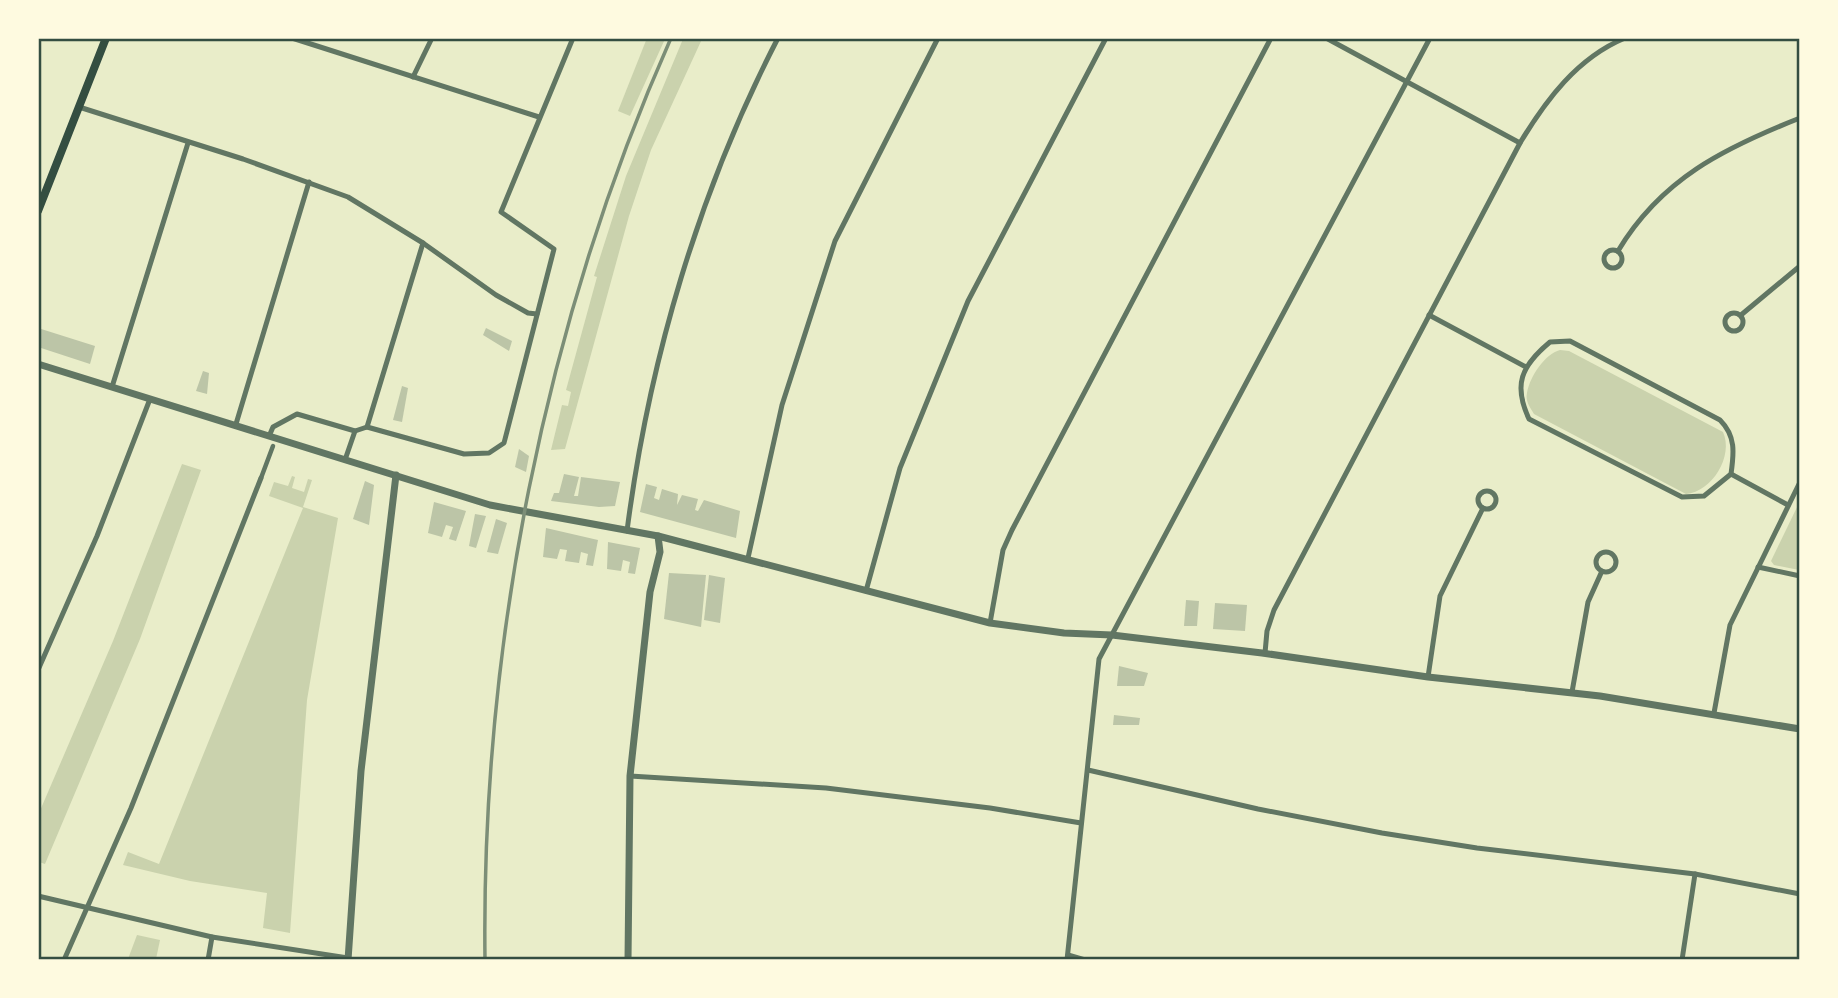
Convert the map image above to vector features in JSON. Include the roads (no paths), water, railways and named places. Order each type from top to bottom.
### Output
[{"type":"main road","points":[[38,211],[106,38]]},
{"type":"street","points":[[292,38],[539,117]]},
{"type":"street","points":[[413,77],[432,38]]},
{"type":"street","points":[[270,434],[273,427],[297,414],[355,431],[367,427],[479,456],[495,450],[507,437],[554,248],[501,212],[573,38]]},
{"type":"street","points":[[628,531],[640,448],[669,323],[695,231],[733,134],[778,38]]},
{"type":"street","points":[[748,558],[782,405],[835,241],[904,100],[938,38]]},
{"type":"street","points":[[866,590],[900,468],[968,301],[1106,38]]},
{"type":"street","points":[[990,622],[1003,550],[1012,530],[1271,38]]},
{"type":"street","points":[[1326,38],[1520,143]]},
{"type":"street","points":[[1085,960],[1068,957],[1098,659],[1430,38]]},
{"type":"street","points":[[1265,653],[1267,631],[1274,610],[1520,143],[1544,104],[1576,69],[1625,38]]},
{"type":"street","points":[[79,107],[309,182],[361,204],[423,243],[496,295],[528,313],[537,314]]},
{"type":"street","points":[[1618,251],[1632,227],[1662,194],[1710,158],[1800,118]]},
{"type":"street","points":[[112,387],[188,142]]},
{"type":"street","points":[[236,424],[309,182]]},
{"type":"street","points":[[367,427],[423,243]]},
{"type":"street","points":[[1741,315],[1800,265]]},
{"type":"street","points":[[1429,316],[1526,367]]},
{"type":"street","points":[[1570,341],[1720,421],[1731,431],[1731,474],[1704,496],[1682,498],[1529,419],[1519,398],[1526,367],[1550,342],[1570,341]]},
{"type":"street","points":[[38,364],[346,457],[510,510],[658,536],[990,622],[1063,633],[1112,635],[1265,653],[1428,677],[1572,692],[1800,729]]},
{"type":"street","points":[[38,670],[102,524],[150,399]]},
{"type":"street","points":[[346,457],[355,431]]},
{"type":"street","points":[[64,960],[131,808],[273,446]]},
{"type":"street","points":[[1731,474],[1788,505]]},
{"type":"street","points":[[38,896],[212,937],[348,959],[361,771],[396,475]]},
{"type":"street","points":[[1714,713],[1726,637],[1799,484]]},
{"type":"street","points":[[1428,677],[1440,596],[1483,508]]},
{"type":"street","points":[[628,960],[630,776],[650,592],[660,552],[658,536]]},
{"type":"street","points":[[1758,566],[1800,576]]},
{"type":"street","points":[[1572,692],[1588,602],[1602,571]]},
{"type":"street","points":[[1088,770],[1382,834],[1695,874],[1800,894]]},
{"type":"street","points":[[630,776],[826,788],[990,808],[1082,823]]},
{"type":"street","points":[[1682,960],[1695,874]]},
{"type":"street","points":[[208,960],[212,937]]},
{"type":"railway","points":[[485,960],[487,843],[495,725],[509,607],[529,489],[555,373],[588,259],[626,147],[671,38]]}]
